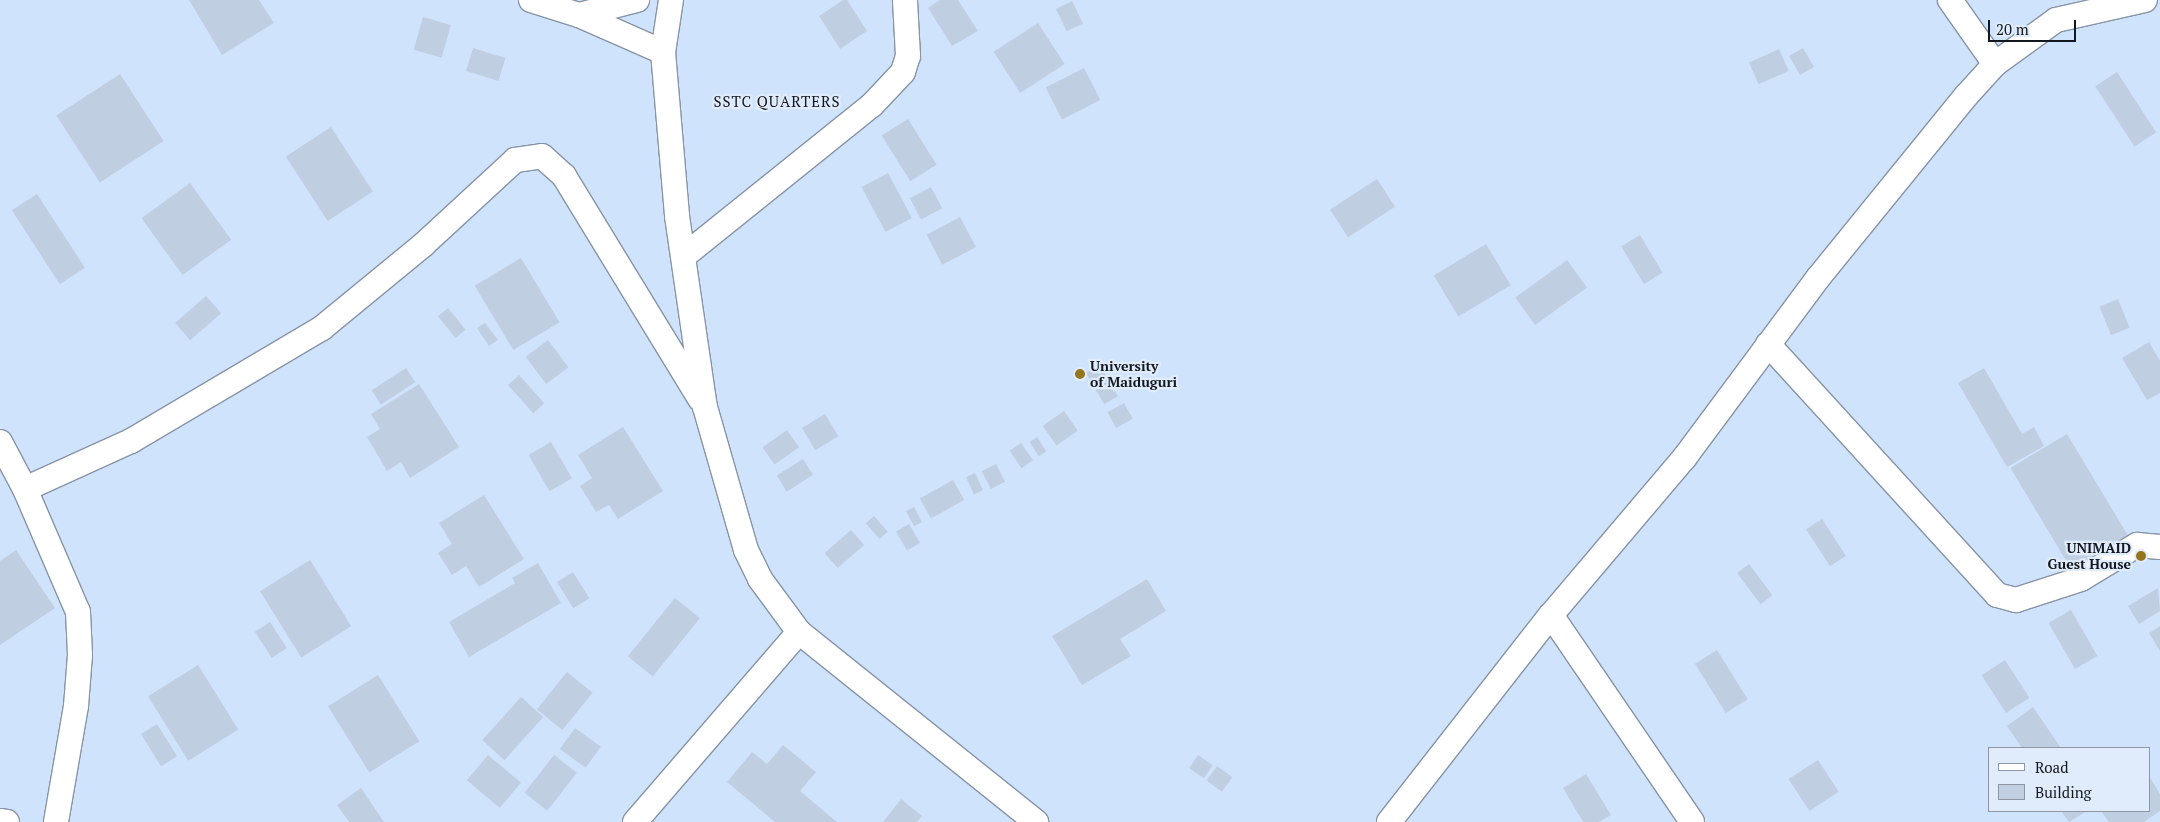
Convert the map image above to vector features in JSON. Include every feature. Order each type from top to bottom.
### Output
[{"type":"street","points":[[530,0],[579,15],[663,52]]},
{"type":"street","points":[[579,15],[637,0]]},
{"type":"street","points":[[671,0],[663,52],[677,216],[705,407],[746,550],[760,579],[799,632],[1036,822]]},
{"type":"street","points":[[684,256],[872,105],[902,72],[908,56],[905,0]]},
{"type":"street","points":[[1950,0],[1996,64]]},
{"type":"street","points":[[1389,822],[1551,615],[1685,457],[1818,278],[1996,64],[2056,20],[2145,0]]},
{"type":"street","points":[[25,489],[131,441],[322,328],[423,246],[515,160],[542,156],[564,176],[705,407]]},
{"type":"street","points":[[1768,344],[1997,595],[2016,600],[2081,579],[2137,545],[2160,547]]},
{"type":"street","points":[[0,442],[25,489],[78,612],[80,655],[76,706],[56,822]]},
{"type":"street","points":[[1551,615],[1692,822]]},
{"type":"street","points":[[635,822],[799,632]]},
{"type":"street","points":[[0,821],[7,822]]},
{"type":"shaded area","name":"University of Maiduguri","points":[[0,0],[2160,0],[2160,822],[0,822]]},
{"type":"building","points":[[189,0],[259,0],[274,23],[222,55]]},
{"type":"building","points":[[843,0],[847,0],[867,31],[840,49],[819,16]]},
{"type":"building","points":[[940,0],[958,0],[978,31],[952,46],[928,8]]},
{"type":"building","points":[[1072,1],[1083,23],[1067,31],[1056,9]]},
{"type":"building","points":[[423,17],[451,25],[442,58],[414,50]]},
{"type":"building","points":[[1038,23],[1065,64],[1020,93],[994,52]]},
{"type":"building","points":[[473,48],[506,58],[498,81],[466,71]]},
{"type":"building","points":[[1803,48],[1814,67],[1800,75],[1789,56]]},
{"type":"building","points":[[1779,49],[1789,71],[1759,84],[1749,62]]},
{"type":"building","points":[[1084,68],[1100,100],[1062,120],[1046,88]]},
{"type":"building","points":[[2117,72],[2156,132],[2134,147],[2095,86]]},
{"type":"building","points":[[120,74],[164,141],[100,182],[56,115]]},
{"type":"building","points":[[908,119],[937,165],[910,181],[882,135]]},
{"type":"building","points":[[331,127],[373,192],[328,221],[286,156]]},
{"type":"building","points":[[888,173],[912,218],[885,232],[862,187]]},
{"type":"building","points":[[1377,179],[1395,207],[1348,237],[1330,209]]},
{"type":"building","points":[[190,183],[231,240],[183,275],[141,218]]},
{"type":"building","points":[[931,187],[942,208],[921,219],[910,198]]},
{"type":"building","points":[[37,194],[85,268],[60,284],[12,210]]},
{"type":"building","points":[[960,217],[976,247],[942,265],[926,235]]},
{"type":"building","points":[[1640,235],[1663,273],[1644,284],[1621,246]]},
{"type":"building","points":[[1486,244],[1511,285],[1458,317],[1434,275]]},
{"type":"building","points":[[521,258],[560,322],[513,350],[475,286]]},
{"type":"building","points":[[1567,260],[1587,288],[1535,325],[1515,298]]},
{"type":"building","points":[[206,296],[221,313],[190,340],[175,323]]},
{"type":"building","points":[[2118,299],[2130,328],[2111,335],[2099,306]]},
{"type":"building","points":[[448,308],[466,330],[456,338],[438,316]]},
{"type":"building","points":[[485,323],[498,340],[489,346],[477,328]]},
{"type":"building","points":[[548,340],[568,367],[546,384],[526,357]]},
{"type":"building","points":[[2149,342],[2160,361],[2160,393],[2147,400],[2122,358]]},
{"type":"building","points":[[1100,365],[1118,396],[1104,404],[1086,373]]},
{"type":"building","points":[[406,368],[415,382],[381,405],[372,390]]},
{"type":"building","points":[[1984,368],[2022,434],[2034,427],[2044,446],[2007,467],[1958,383]]},
{"type":"building","points":[[519,375],[544,403],[533,413],[508,385]]},
{"type":"building","points":[[419,384],[459,447],[410,478],[401,462],[387,471],[367,437],[380,429],[371,414]]},
{"type":"building","points":[[1124,403],[1133,419],[1116,428],[1107,412]]},
{"type":"building","points":[[1064,411],[1078,431],[1056,446],[1043,426]]},
{"type":"building","points":[[825,414],[838,436],[815,450],[802,428]]},
{"type":"building","points":[[623,427],[663,491],[618,519],[609,505],[596,512],[580,486],[592,478],[578,455]]},
{"type":"building","points":[[787,430],[799,447],[774,464],[762,447]]},
{"type":"building","points":[[2067,434],[2128,536],[2072,570],[2010,468]]},
{"type":"building","points":[[1037,437],[1046,451],[1039,456],[1029,442]]},
{"type":"building","points":[[551,442],[572,478],[549,491],[528,455]]},
{"type":"building","points":[[1021,443],[1033,460],[1022,468],[1010,451]]},
{"type":"building","points":[[803,459],[813,475],[787,492],[777,475]]},
{"type":"building","points":[[996,464],[1005,482],[991,489],[982,471]]},
{"type":"building","points":[[975,473],[983,490],[974,494],[966,477]]},
{"type":"building","points":[[953,480],[964,500],[931,519],[920,498]]},
{"type":"building","points":[[484,495],[524,559],[479,587],[466,566],[452,575],[438,553],[452,544],[439,523]]},
{"type":"building","points":[[914,507],[922,522],[914,526],[906,511]]},
{"type":"building","points":[[874,516],[888,532],[879,539],[866,523]]},
{"type":"building","points":[[1822,519],[1846,556],[1830,566],[1806,529]]},
{"type":"building","points":[[909,524],[920,543],[907,551],[896,532]]},
{"type":"building","points":[[851,530],[864,545],[838,568],[825,553]]},
{"type":"building","points":[[16,550],[55,608],[0,645],[0,561]]},
{"type":"building","points":[[310,560],[351,626],[301,657],[260,591]]},
{"type":"building","points":[[538,563],[561,603],[469,657],[449,622],[515,583],[512,578]]},
{"type":"building","points":[[1749,564],[1772,595],[1760,604],[1737,573]]},
{"type":"building","points":[[573,572],[589,598],[573,608],[557,582]]},
{"type":"building","points":[[1147,579],[1166,611],[1120,639],[1131,656],[1082,685],[1052,636]]},
{"type":"building","points":[[2158,588],[2160,611],[2139,624],[2128,606]]},
{"type":"building","points":[[675,598],[700,618],[653,676],[628,656]]},
{"type":"building","points":[[2071,610],[2098,656],[2075,669],[2048,623]]},
{"type":"building","points":[[270,622],[287,648],[272,658],[255,632]]},
{"type":"building","points":[[2160,626],[2160,651],[2149,633]]},
{"type":"building","points":[[1717,650],[1748,699],[1726,713],[1695,664]]},
{"type":"building","points":[[2005,660],[2030,698],[2006,713],[1982,675]]},
{"type":"building","points":[[198,665],[238,729],[188,761],[148,696]]},
{"type":"building","points":[[567,672],[593,693],[562,730],[537,709]]},
{"type":"building","points":[[378,675],[419,741],[369,772],[328,706]]},
{"type":"building","points":[[521,697],[543,717],[504,760],[482,740]]},
{"type":"building","points":[[2033,707],[2060,747],[2021,747],[2007,726]]},
{"type":"building","points":[[157,724],[177,756],[161,766],[141,734]]},
{"type":"building","points":[[575,728],[601,747],[586,768],[560,749]]},
{"type":"building","points":[[783,745],[816,772],[800,791],[837,822],[775,822],[727,782],[752,752],[767,764]]},
{"type":"building","points":[[488,755],[521,783],[500,808],[467,780]]},
{"type":"building","points":[[554,755],[577,773],[547,811],[524,793]]},
{"type":"building","points":[[1198,755],[1213,765],[1204,778],[1189,768]]},
{"type":"building","points":[[1818,760],[1839,792],[1809,811],[1789,779]]},
{"type":"building","points":[[1217,766],[1232,777],[1222,792],[1206,781]]},
{"type":"building","points":[[1586,774],[1611,815],[1599,822],[1583,822],[1563,788]]},
{"type":"building","points":[[2150,778],[2160,794],[2160,811],[2144,822],[2109,822],[2102,812],[2150,812]]},
{"type":"building","points":[[361,788],[384,822],[349,822],[337,805]]},
{"type":"building","points":[[901,799],[922,816],[917,822],[883,822]]},
{"type":"building","points":[[2062,812],[2085,812],[2069,822]]},
{"type":"place","name":"University of Maiduguri","points":[[1080,374]]},
{"type":"place","name":"UNIMAID Guest House","points":[[2141,556]]},
{"type":"district","name":"SSTC QUARTERS","points":[[777,102]]}]
